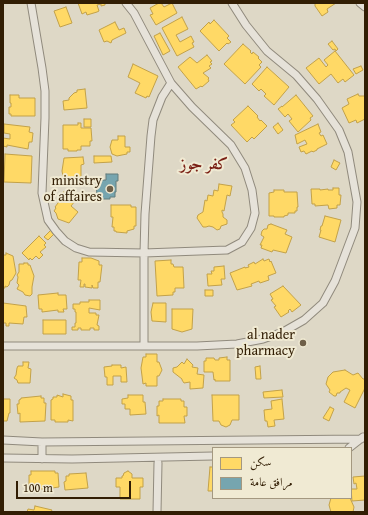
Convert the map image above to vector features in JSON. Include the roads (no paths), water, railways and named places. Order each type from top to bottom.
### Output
[{"type":"street","points":[[32,3],[45,91],[42,193],[48,220],[56,231],[65,241],[76,248],[89,252],[144,253],[227,250],[242,242],[251,228],[255,213],[252,190],[245,168],[231,146],[192,107],[171,83],[136,18],[126,3]]},
{"type":"street","points":[[3,346],[197,346],[238,344],[263,339],[288,329],[304,320],[323,303],[335,281],[355,228],[356,202],[348,152],[339,130],[317,99],[296,75],[263,46],[246,25],[232,3]]},
{"type":"street","points":[[360,3],[365,5]]},
{"type":"street","points":[[144,346],[145,214],[151,136],[153,120],[162,97],[171,83]]},
{"type":"street","points":[[3,440],[42,442],[363,438]]},
{"type":"street","points":[[350,447],[363,438]]},
{"type":"street","points":[[42,442],[42,459]]},
{"type":"street","points":[[3,458],[42,459],[212,456]]},
{"type":"street","points":[[157,512],[158,463]]},
{"type":"place","name":"ministry of affaires","points":[[110,189]]},
{"type":"place","name":"al nader pharmacy","points":[[303,343]]},
{"type":"district","name":"كفر جوز","points":[[204,165]]}]
